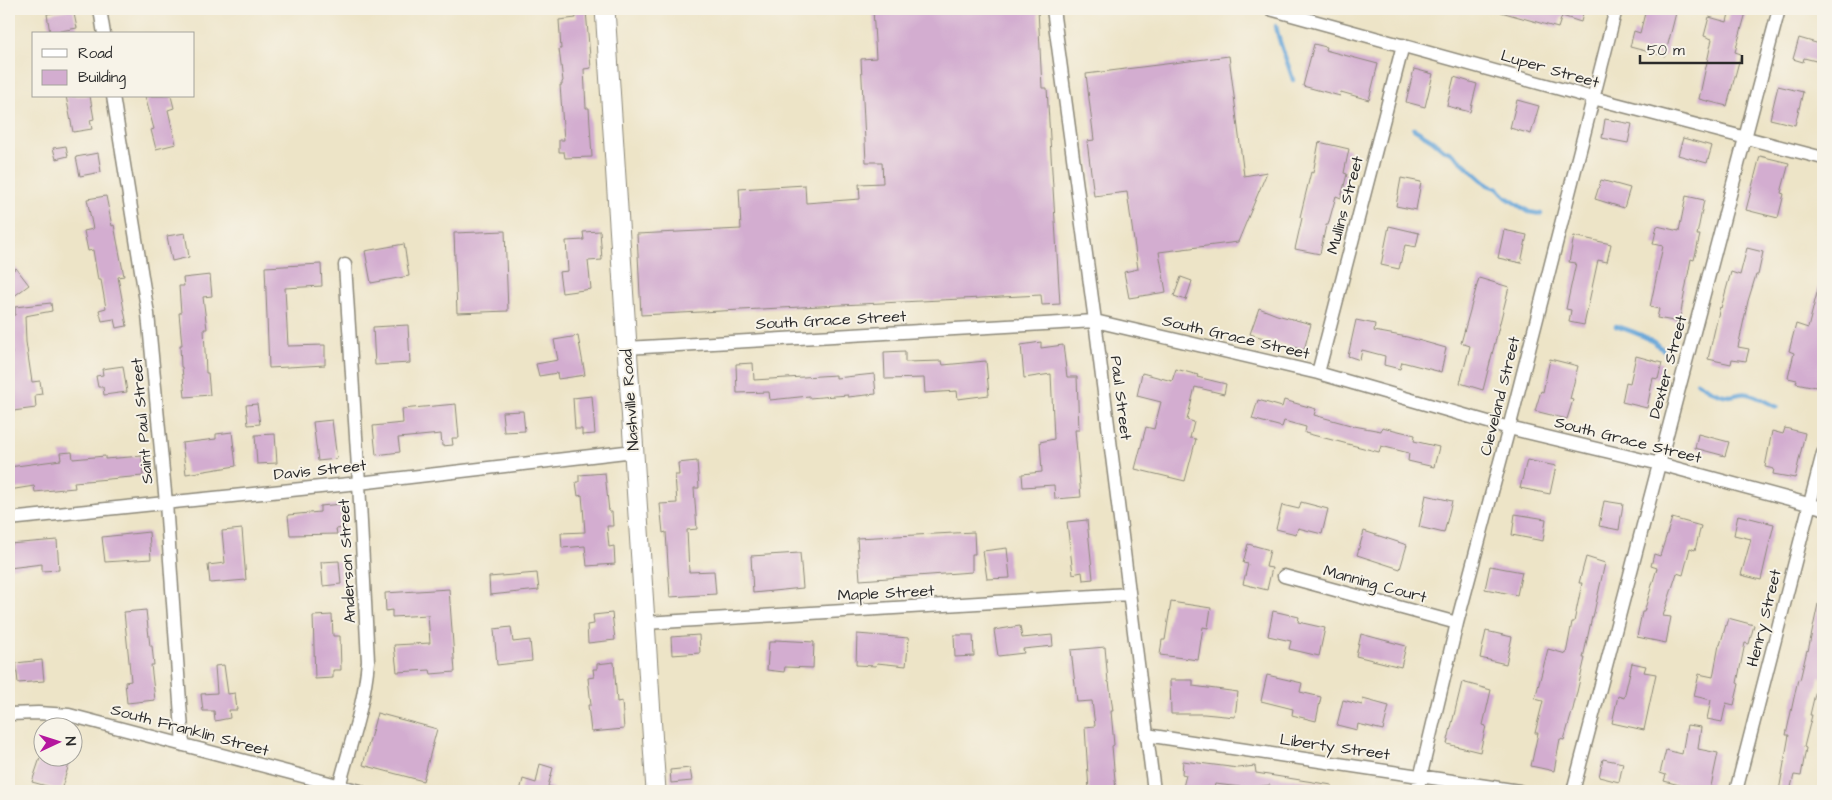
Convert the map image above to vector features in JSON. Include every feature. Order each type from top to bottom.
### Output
[{"type":"main road","name":"Nashville Road","points":[[605,9],[656,791]]},
{"type":"street","points":[[100,9],[104,32]]},
{"type":"street","name":"Paul Street","points":[[1053,9],[1095,320],[1154,791]]},
{"type":"street","name":"Luper Street","points":[[1270,9],[1593,98],[1823,158]]},
{"type":"street","name":"Cleveland Street","points":[[1417,791],[1457,623],[1616,9]]},
{"type":"street","name":"Dexter Street","points":[[1573,791],[1779,9]]},
{"type":"street","name":"Mullins Street","points":[[1318,373],[1403,45]]},
{"type":"street","name":"Saint Paul Street","points":[[114,98],[148,314],[166,503],[183,745]]},
{"type":"street","name":"Anderson Street","points":[[339,789],[361,710],[368,661],[360,482],[345,265]]},
{"type":"street","name":"South Grace Street","points":[[626,348],[1095,320],[1318,373],[1509,428],[1660,464],[1823,508]]},
{"type":"street","name":"Davis Street","points":[[9,519],[634,451]]},
{"type":"street","name":"Henry Street","points":[[1736,791],[1823,453]]},
{"type":"street","name":"Manning Court","points":[[1284,576],[1457,623]]},
{"type":"street","name":"Maple Street","points":[[645,623],[1129,594]]},
{"type":"street","name":"South Franklin Street","points":[[9,714],[69,715],[339,789],[360,791]]},
{"type":"street","name":"Liberty Street","points":[[1146,735],[1519,791]]},
{"type":"building","points":[[73,9],[77,28],[50,32],[47,14]]},
{"type":"building","points":[[873,9],[1038,9],[1042,88],[1047,88],[1060,304],[1042,305],[1041,295],[641,315],[637,234],[741,229],[739,189],[805,185],[806,203],[860,199],[859,184],[883,183],[882,162],[866,162],[861,59],[876,58]]},
{"type":"building","points":[[1501,9],[1584,9],[1581,22],[1562,16],[1558,28],[1501,12]]},
{"type":"building","points":[[1646,9],[1677,9],[1665,56],[1630,47],[1634,31],[1640,33]]},
{"type":"building","points":[[1730,9],[1747,9],[1735,52],[1741,54],[1727,106],[1699,99],[1712,39],[1704,36],[1709,17],[1727,22]]},
{"type":"building","points":[[586,11],[591,68],[584,69],[586,108],[589,108],[592,157],[565,158],[564,152],[559,152],[559,140],[564,140],[560,85],[562,85],[563,81],[559,49],[561,49],[559,20],[576,18],[575,12]]},
{"type":"building","points":[[1799,38],[1823,45],[1820,62],[1804,58],[1803,62],[1793,59]]},
{"type":"building","points":[[1314,44],[1326,47],[1325,50],[1378,64],[1369,100],[1341,92],[1340,96],[1303,86]]},
{"type":"building","points":[[1229,56],[1244,176],[1267,172],[1238,242],[1159,252],[1166,292],[1129,298],[1124,272],[1138,269],[1127,192],[1094,196],[1087,141],[1094,140],[1086,74]]},
{"type":"building","points":[[1414,69],[1433,74],[1425,107],[1406,102]]},
{"type":"building","points":[[1454,77],[1477,84],[1470,112],[1447,106]]},
{"type":"building","points":[[1778,86],[1803,92],[1795,125],[1770,119]]},
{"type":"building","points":[[66,98],[90,98],[94,119],[90,120],[92,129],[73,132]]},
{"type":"building","points":[[146,98],[172,98],[174,108],[168,110],[176,144],[156,149],[151,130],[154,129]]},
{"type":"building","points":[[1517,100],[1539,106],[1531,134],[1510,128]]},
{"type":"building","points":[[1605,119],[1632,124],[1628,143],[1602,138]]},
{"type":"building","points":[[1683,138],[1712,146],[1707,163],[1678,155]]},
{"type":"building","points":[[1319,142],[1349,149],[1344,173],[1347,174],[1341,198],[1336,196],[1328,225],[1326,225],[1320,254],[1295,249],[1302,218],[1300,217],[1311,172],[1313,173]]},
{"type":"building","points":[[66,146],[68,156],[56,159],[53,148]]},
{"type":"building","points":[[98,153],[101,172],[80,176],[76,157]]},
{"type":"building","points":[[1760,156],[1789,163],[1781,193],[1784,194],[1778,218],[1746,210]]},
{"type":"building","points":[[1401,178],[1421,182],[1416,210],[1396,206]]},
{"type":"building","points":[[1601,180],[1630,188],[1624,208],[1595,199]]},
{"type":"building","points":[[106,196],[124,276],[118,277],[127,326],[116,328],[114,319],[102,321],[99,310],[106,308],[101,280],[98,280],[93,250],[88,251],[84,231],[93,229],[87,199]]},
{"type":"building","points":[[1686,196],[1704,200],[1697,235],[1700,235],[1694,260],[1691,259],[1679,322],[1657,318],[1659,309],[1650,307],[1663,246],[1653,244],[1657,226],[1679,231]]},
{"type":"building","points":[[1389,226],[1419,233],[1416,247],[1405,245],[1399,269],[1381,265]]},
{"type":"building","points":[[1504,230],[1527,235],[1521,263],[1498,258]]},
{"type":"building","points":[[505,231],[508,311],[457,313],[454,233]]},
{"type":"building","points":[[600,231],[602,260],[588,261],[591,289],[562,293],[559,272],[568,271],[566,241],[584,240],[583,232]]},
{"type":"building","points":[[185,233],[189,257],[172,261],[167,236]]},
{"type":"building","points":[[1574,236],[1611,244],[1607,262],[1598,260],[1584,325],[1569,322],[1571,310],[1566,309],[1576,263],[1569,262]]},
{"type":"building","points":[[404,244],[409,276],[371,283],[365,251]]},
{"type":"building","points":[[1747,248],[1763,252],[1758,275],[1756,275],[1748,301],[1738,347],[1749,349],[1746,361],[1732,359],[1731,364],[1708,359],[1720,307],[1731,272],[1740,275]]},
{"type":"building","points":[[321,264],[322,286],[285,288],[288,346],[325,345],[325,365],[269,368],[265,267]]},
{"type":"building","points":[[16,268],[29,285],[13,297],[9,291],[9,273]]},
{"type":"building","points":[[210,275],[212,296],[203,297],[207,329],[204,329],[206,373],[208,373],[210,395],[185,397],[181,367],[180,345],[182,345],[179,286],[184,286],[183,278]]},
{"type":"building","points":[[1181,277],[1192,281],[1186,300],[1174,296]]},
{"type":"building","points":[[1479,278],[1509,287],[1483,390],[1460,383],[1470,346],[1461,343]]},
{"type":"building","points":[[1819,285],[1823,285],[1823,356],[1816,387],[1796,383],[1797,380],[1788,378],[1794,353],[1789,351],[1796,324],[1808,328]]},
{"type":"building","points":[[51,303],[52,311],[25,316],[26,342],[32,382],[40,381],[42,394],[35,395],[36,408],[13,411],[10,385],[13,384],[9,355],[12,354],[9,315],[15,315],[15,307]]},
{"type":"building","points":[[1259,308],[1311,324],[1304,350],[1250,334]]},
{"type":"building","points":[[1356,320],[1375,324],[1374,331],[1407,337],[1446,348],[1441,372],[1402,362],[1400,369],[1384,365],[1385,356],[1362,350],[1360,360],[1348,356]]},
{"type":"building","points":[[408,325],[410,363],[375,365],[373,327]]},
{"type":"building","points":[[578,336],[585,375],[558,379],[557,373],[539,376],[536,364],[558,360],[554,340]]},
{"type":"building","points":[[1041,342],[1041,348],[1063,345],[1067,377],[1077,377],[1079,430],[1075,430],[1081,497],[1055,499],[1054,485],[1023,487],[1022,474],[1042,472],[1040,442],[1054,439],[1051,374],[1024,378],[1021,345]]},
{"type":"building","points":[[905,351],[905,362],[942,361],[943,365],[986,361],[989,395],[958,399],[957,391],[925,393],[924,378],[885,379],[884,352]]},
{"type":"building","points":[[1636,356],[1662,363],[1658,379],[1653,378],[1647,408],[1622,402],[1626,382],[1630,383]]},
{"type":"building","points":[[1550,359],[1578,366],[1570,399],[1573,400],[1567,419],[1535,411],[1541,391],[1543,392]]},
{"type":"building","points":[[753,363],[754,380],[836,375],[836,378],[874,374],[876,394],[848,397],[848,395],[809,398],[809,396],[770,400],[769,392],[737,393],[736,364]]},
{"type":"building","points":[[123,366],[127,392],[104,395],[103,387],[98,387],[96,376],[103,375],[102,369]]},
{"type":"building","points":[[1176,369],[1198,375],[1197,377],[1226,384],[1224,394],[1195,387],[1187,420],[1194,422],[1190,438],[1196,439],[1185,481],[1135,469],[1146,427],[1154,429],[1161,402],[1137,396],[1142,373],[1172,381]]},
{"type":"building","points":[[592,396],[595,434],[582,435],[582,429],[575,429],[573,398]]},
{"type":"building","points":[[1258,400],[1282,407],[1284,400],[1316,409],[1314,415],[1354,426],[1381,431],[1382,427],[1415,435],[1414,441],[1439,447],[1434,467],[1408,461],[1409,453],[1381,446],[1379,452],[1305,433],[1306,427],[1284,421],[1282,427],[1252,419]]},
{"type":"building","points":[[257,404],[260,424],[248,425],[246,405]]},
{"type":"building","points":[[456,404],[459,438],[452,438],[453,445],[442,446],[441,434],[398,438],[400,452],[376,455],[373,426],[403,423],[402,409]]},
{"type":"building","points":[[523,411],[525,431],[504,432],[502,412]]},
{"type":"building","points":[[332,420],[337,459],[318,461],[313,422]]},
{"type":"building","points":[[1785,428],[1805,433],[1795,478],[1773,474],[1774,469],[1765,467],[1772,431],[1783,434]]},
{"type":"building","points":[[232,432],[236,466],[186,474],[182,443],[216,439],[216,434]]},
{"type":"building","points":[[275,434],[277,463],[257,464],[255,435]]},
{"type":"building","points":[[1698,434],[1729,442],[1725,456],[1695,448]]},
{"type":"building","points":[[72,452],[73,459],[105,456],[105,459],[142,456],[143,476],[74,482],[75,488],[35,492],[34,486],[9,490],[9,467],[61,460],[60,453]]},
{"type":"building","points":[[1527,460],[1556,466],[1550,494],[1520,488]]},
{"type":"building","points":[[697,461],[699,488],[694,488],[697,529],[687,530],[689,572],[714,571],[716,594],[670,597],[666,532],[663,533],[660,504],[677,503],[675,475],[679,475],[678,463]]},
{"type":"building","points":[[605,473],[609,512],[612,512],[613,526],[607,526],[609,547],[614,546],[615,564],[587,566],[585,546],[562,548],[561,533],[585,532],[582,495],[578,496],[576,482],[579,482],[579,475]]},
{"type":"building","points":[[1426,495],[1452,501],[1444,533],[1419,527]]},
{"type":"building","points":[[1604,501],[1623,504],[1619,530],[1599,526]]},
{"type":"building","points":[[1301,502],[1328,509],[1322,534],[1298,528],[1296,534],[1276,529],[1282,505],[1299,509]]},
{"type":"building","points":[[342,504],[344,528],[336,529],[337,534],[290,535],[288,515],[320,512],[320,506]]},
{"type":"building","points":[[1515,514],[1546,519],[1543,541],[1512,535]]},
{"type":"building","points":[[1738,515],[1774,524],[1761,580],[1741,575],[1751,539],[1734,535]]},
{"type":"building","points":[[1672,518],[1701,526],[1695,550],[1690,548],[1683,575],[1677,573],[1663,616],[1671,617],[1666,643],[1637,637],[1642,612],[1644,612],[1657,568],[1651,566],[1654,554],[1660,556]]},
{"type":"building","points":[[1087,520],[1093,579],[1083,580],[1082,572],[1073,574],[1067,522]]},
{"type":"building","points":[[242,529],[246,580],[210,583],[208,565],[225,563],[222,531]]},
{"type":"building","points":[[1364,531],[1407,545],[1400,569],[1357,555]]},
{"type":"building","points":[[149,532],[151,559],[105,562],[102,537]]},
{"type":"building","points":[[974,532],[975,554],[972,554],[972,572],[860,580],[857,538]]},
{"type":"building","points":[[57,540],[59,570],[42,571],[42,564],[9,568],[9,544]]},
{"type":"building","points":[[1248,544],[1270,550],[1266,567],[1272,568],[1267,590],[1243,584],[1248,564],[1243,563]]},
{"type":"building","points":[[1007,548],[1010,578],[987,579],[983,551]]},
{"type":"building","points":[[800,553],[803,588],[753,593],[751,556]]},
{"type":"building","points":[[1586,557],[1605,563],[1573,709],[1564,740],[1560,739],[1554,771],[1531,766],[1538,733],[1535,733],[1543,701],[1535,699],[1548,649],[1566,654],[1582,583],[1579,583]]},
{"type":"building","points":[[339,561],[341,584],[323,586],[321,562]]},
{"type":"building","points":[[1490,566],[1522,572],[1517,595],[1485,589]]},
{"type":"building","points":[[537,573],[539,590],[490,595],[489,577]]},
{"type":"building","points":[[449,589],[455,672],[431,674],[430,670],[397,672],[394,645],[430,643],[428,615],[392,617],[392,610],[386,611],[385,593]]},
{"type":"building","points":[[1171,602],[1211,608],[1208,628],[1203,627],[1198,660],[1160,655],[1162,640],[1165,640]]},
{"type":"building","points":[[1818,604],[1823,605],[1823,678],[1819,677],[1810,715],[1812,715],[1804,747],[1806,748],[1801,776],[1794,775],[1790,791],[1779,791],[1789,735],[1786,735],[1798,679],[1800,680],[1808,651]]},
{"type":"building","points":[[146,610],[154,665],[151,665],[155,700],[127,703],[125,682],[131,681],[124,612]]},
{"type":"building","points":[[1273,611],[1299,617],[1298,622],[1325,628],[1319,656],[1289,649],[1291,641],[1268,636]]},
{"type":"building","points":[[612,613],[615,640],[588,643],[587,625],[594,624],[593,615]]},
{"type":"building","points":[[332,615],[333,636],[340,636],[341,670],[333,670],[333,678],[315,679],[313,616]]},
{"type":"building","points":[[1728,618],[1754,625],[1749,644],[1745,643],[1734,705],[1726,703],[1722,722],[1707,719],[1711,700],[1694,696],[1699,674],[1713,677],[1719,645]]},
{"type":"building","points":[[1020,626],[1022,638],[1052,635],[1053,646],[1023,649],[1024,653],[998,656],[994,630]]},
{"type":"building","points":[[511,627],[513,642],[530,640],[532,661],[497,665],[494,629]]},
{"type":"building","points":[[1486,631],[1512,637],[1506,664],[1480,658]]},
{"type":"building","points":[[857,634],[909,638],[906,666],[877,663],[876,666],[856,665]]},
{"type":"building","points":[[1361,634],[1406,646],[1401,667],[1356,656]]},
{"type":"building","points":[[699,635],[700,653],[672,655],[671,637]]},
{"type":"building","points":[[954,635],[973,635],[974,656],[955,657]]},
{"type":"building","points":[[775,640],[814,642],[813,668],[785,667],[784,672],[767,670],[769,642],[775,642]]},
{"type":"building","points":[[1105,647],[1113,711],[1111,711],[1114,745],[1112,746],[1116,791],[1089,791],[1085,727],[1095,726],[1092,701],[1077,702],[1071,650]]},
{"type":"building","points":[[42,660],[44,681],[18,683],[16,663]]},
{"type":"building","points":[[614,662],[617,702],[622,701],[624,729],[591,732],[588,678],[594,677],[593,669],[597,669],[597,664]]},
{"type":"building","points":[[1632,663],[1646,666],[1644,672],[1656,674],[1644,730],[1612,723],[1618,696],[1624,698]]},
{"type":"building","points":[[224,665],[228,694],[235,693],[237,710],[229,710],[230,718],[215,721],[214,711],[203,711],[201,694],[217,693],[215,666]]},
{"type":"building","points":[[1267,675],[1302,683],[1300,692],[1321,697],[1316,721],[1292,715],[1293,709],[1261,701]]},
{"type":"building","points":[[1170,680],[1193,680],[1193,686],[1238,692],[1235,717],[1204,714],[1171,714]]},
{"type":"building","points":[[1462,682],[1491,690],[1483,725],[1486,726],[1480,752],[1447,744]]},
{"type":"building","points":[[1363,699],[1389,706],[1383,730],[1358,724],[1357,730],[1337,725],[1343,700],[1362,705]]},
{"type":"building","points":[[377,713],[437,729],[423,781],[363,765]]},
{"type":"building","points":[[1687,725],[1701,727],[1698,749],[1718,753],[1710,791],[1690,790],[1691,788],[1664,781],[1666,775],[1660,773],[1666,750],[1682,754]]},
{"type":"building","points":[[1603,759],[1623,763],[1619,782],[1599,777]]},
{"type":"building","points":[[1183,761],[1238,768],[1255,766],[1256,773],[1332,785],[1332,791],[1275,791],[1269,790],[1270,785],[1249,788],[1215,784],[1213,791],[1182,791],[1186,775],[1182,774]]},
{"type":"building","points":[[540,764],[553,768],[548,786],[554,788],[554,791],[520,791],[523,779],[536,783]]},
{"type":"building","points":[[37,768],[68,768],[61,790],[32,782]]},
{"type":"building","points":[[690,768],[692,781],[671,783],[670,770]]},
{"type":"waterway","points":[[1276,26],[1293,80]]},
{"type":"waterway","points":[[1414,129],[1453,154],[1488,185],[1498,189],[1506,197],[1529,212],[1541,214]]},
{"type":"waterway","points":[[1616,326],[1653,342],[1669,358]]},
{"type":"waterway","points":[[1697,382],[1721,394],[1729,396],[1743,393],[1748,394],[1777,407]]}]
